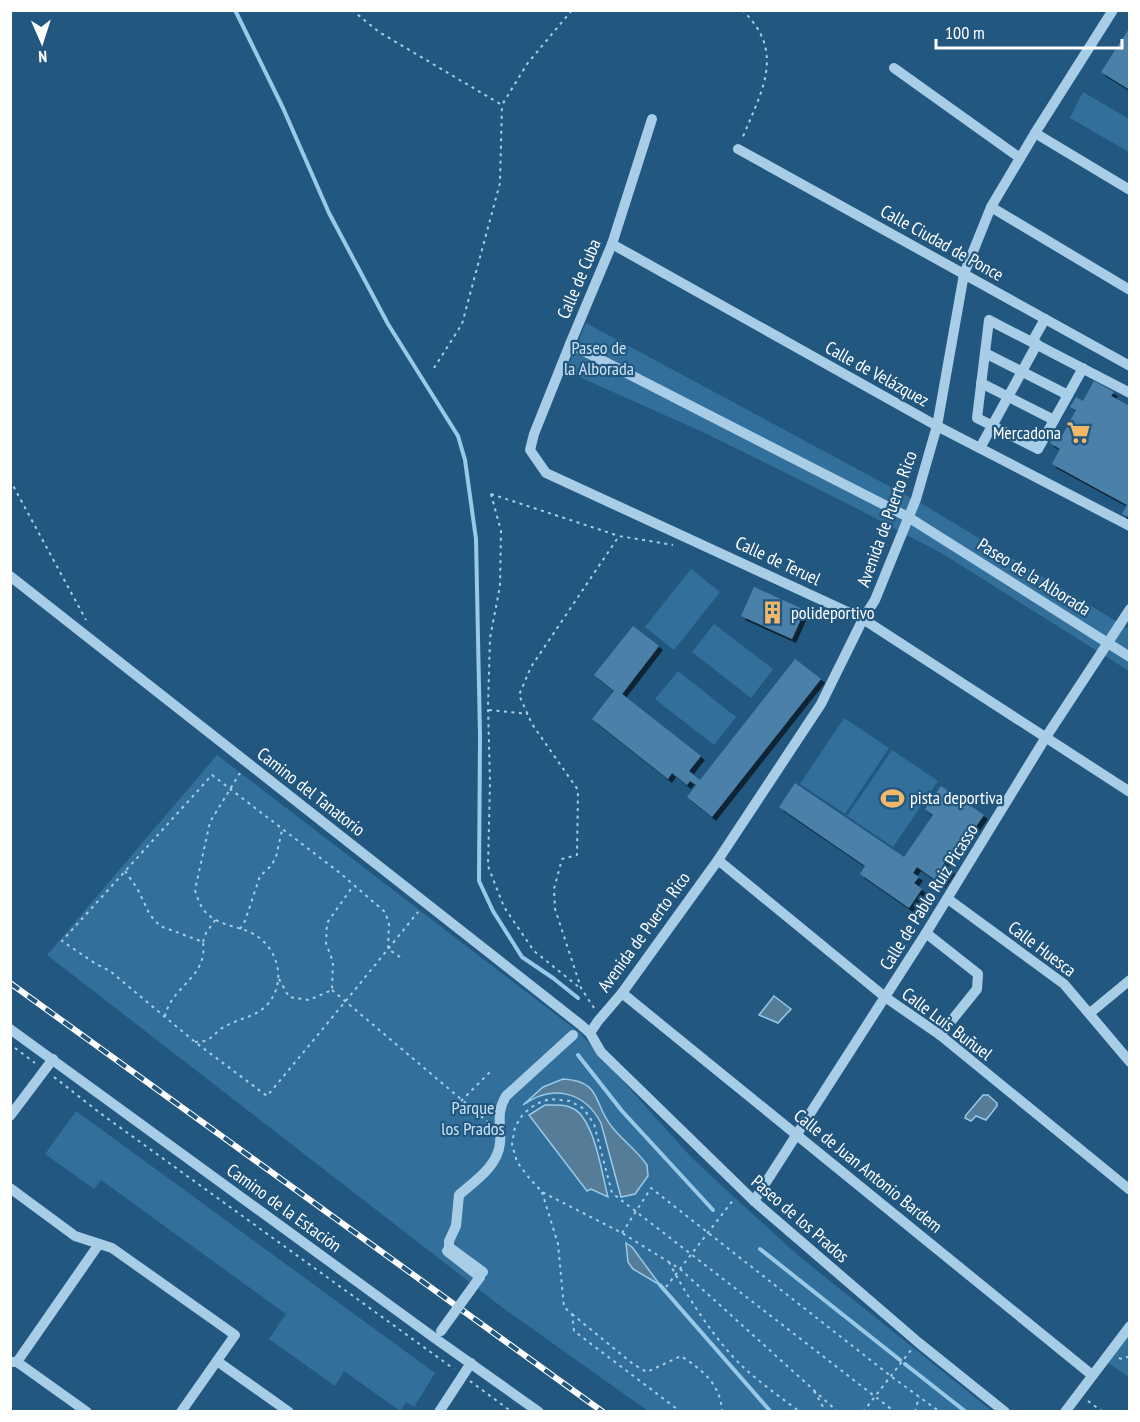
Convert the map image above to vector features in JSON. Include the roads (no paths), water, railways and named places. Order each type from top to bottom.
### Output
[{"type":"street","name":"Avenida de Puerto Rico","points":[[590,1033],[622,993],[718,860],[821,704],[874,600],[916,499],[937,426],[964,274],[991,207],[1113,10]]},
{"type":"street","points":[[894,68],[1020,158]]},
{"type":"street","name":"Calle de Cuba","points":[[530,450],[534,434],[612,244],[652,119]]},
{"type":"street","points":[[1035,133],[1130,190]]},
{"type":"street","name":"Calle Ciudad de Ponce","points":[[738,149],[1130,366]]},
{"type":"street","points":[[991,207],[1130,290]]},
{"type":"street","name":"Calle de Velázquez","points":[[612,244],[937,426],[1130,526]]},
{"type":"street","points":[[980,448],[1022,372],[1045,319]]},
{"type":"street","points":[[1083,368],[1038,449],[977,418],[989,320],[1035,343],[1083,368],[1130,393]]},
{"type":"street","name":"Paseo de la Alborada","points":[[570,344],[908,517],[1130,657]]},
{"type":"street","points":[[985,353],[1068,395]]},
{"type":"street","points":[[981,383],[1054,420]]},
{"type":"street","name":"Calle de Teruel","points":[[530,450],[546,473],[863,619],[1130,792]]},
{"type":"street","name":"Camino del Tanatorio","points":[[10,576],[590,1033]]},
{"type":"street","name":"Calle de Pablo Ruiz Picasso","points":[[753,1202],[948,899],[1046,738],[1130,609]]},
{"type":"street","name":"Calle Luis Buñuel","points":[[718,860],[885,998],[940,1035],[1130,1190]]},
{"type":"street","name":"Calle Huesca","points":[[948,899],[1064,984],[1130,1062]]},
{"type":"street","points":[[926,933],[978,974],[977,989],[940,1035]]},
{"type":"street","points":[[1090,1013],[1130,981]]},
{"type":"street","name":"Calle de Juan Antonio Bardem","points":[[622,993],[1092,1375]]},
{"type":"street","name":"Camino de la Estación","points":[[10,1029],[539,1412]]},
{"type":"street","name":"Paseo de los Prados","points":[[590,1033],[601,1052],[753,1202],[919,1343],[1005,1412]]},
{"type":"street","points":[[441,1331],[480,1277],[447,1251],[481,1274],[483,1272],[449,1247],[449,1241],[456,1226],[459,1195],[493,1164],[500,1145],[499,1108],[506,1096],[573,1035]]},
{"type":"street","points":[[10,1116],[52,1059]]},
{"type":"street","points":[[10,1188],[75,1236],[112,1248],[235,1335],[181,1412]]},
{"type":"street","points":[[87,1412],[14,1362],[99,1244]]},
{"type":"street","points":[[1065,1412],[1130,1326]]},
{"type":"street","points":[[217,1361],[289,1412]]},
{"type":"street","points":[[439,1412],[471,1363]]},
{"type":"waterway","points":[[235,10],[283,108],[329,213],[388,324],[458,436],[465,460],[476,539],[480,736],[479,881],[493,911],[522,957],[578,998]]},
{"type":"waterway","points":[[578,1055],[622,1111],[713,1210]]},
{"type":"waterway","points":[[760,1249],[900,1360]]},
{"type":"waterway","points":[[660,1285],[771,1412]]},
{"type":"waterway","points":[[905,1364],[966,1412]]},
{"type":"railway","points":[[10,983],[603,1412]]},
{"type":"place","name":"Mercadona","points":[[1079,433]]},
{"type":"place","name":"polideportivo","points":[[773,613]]},
{"type":"place","name":"pista deportiva","points":[[892,798]]},
{"type":"park label","name":"Parque los Prados","points":[[473,1118]]}]
